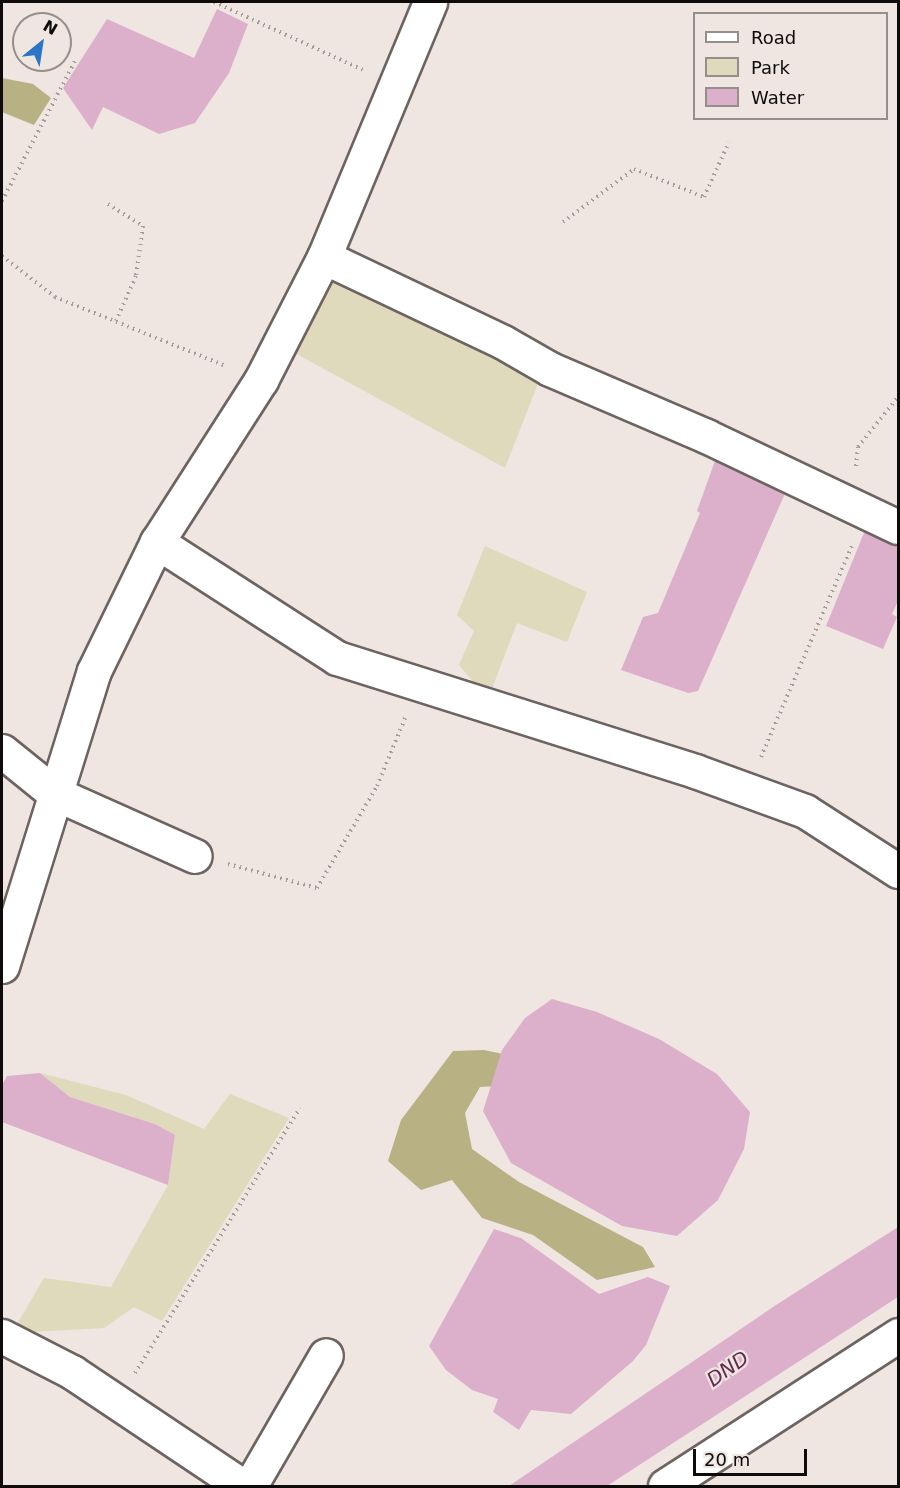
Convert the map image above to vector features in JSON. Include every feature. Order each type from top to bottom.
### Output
[{"type":"street","points":[[2,966],[54,793],[94,671],[157,543],[261,380],[324,257],[430,2]]},
{"type":"street","points":[[324,257],[503,342],[550,369],[706,436],[898,527]]},
{"type":"street","points":[[157,543],[337,658],[806,811],[898,871]]},
{"type":"street","points":[[2,751],[54,793],[195,856]]},
{"type":"street","points":[[665,1486],[898,1335]]},
{"type":"street","points":[[2,1336],[72,1372],[242,1486]]},
{"type":"street","points":[[250,1486],[326,1355]]},
{"type":"path","points":[[214,2],[394,85]]},
{"type":"path","points":[[2,201],[75,61]]},
{"type":"path","points":[[563,222],[634,169],[704,197],[729,142]]},
{"type":"path","points":[[108,204],[143,226],[136,276],[116,321]]},
{"type":"path","points":[[2,255],[55,297],[261,380]]},
{"type":"path","points":[[746,790],[864,512],[855,482],[858,447],[898,397]]},
{"type":"path","points":[[195,856],[317,888],[377,786],[419,685]]},
{"type":"path","points":[[117,1401],[300,1108]]},
{"type":"green space","points":[[334,273],[541,376],[505,468],[293,352]]},
{"type":"green space","points":[[485,546],[587,592],[567,642],[517,623],[488,699],[459,665],[474,631],[457,615]]},
{"type":"green space","points":[[40,1073],[126,1095],[204,1129],[230,1094],[289,1118],[162,1321],[134,1307],[104,1328],[31,1332],[17,1324],[44,1278],[111,1287],[168,1185],[175,1136],[155,1124],[70,1097]]},
{"type":"shaded area","points":[[2,78],[33,84],[51,98],[34,125],[2,112]]},
{"type":"shaded area","points":[[484,1050],[508,1055],[499,1086],[480,1087],[465,1113],[472,1149],[519,1182],[643,1247],[655,1267],[597,1280],[533,1235],[482,1218],[452,1180],[421,1190],[388,1161],[401,1120],[453,1051]]},
{"type":"water","points":[[217,9],[248,24],[229,73],[195,123],[159,134],[103,107],[92,130],[63,88],[107,19],[194,58]]},
{"type":"water","points":[[716,458],[787,489],[698,691],[688,693],[621,670],[643,617],[658,613],[700,513],[697,511]]},
{"type":"water","points":[[868,523],[898,539],[898,601],[892,614],[897,617],[883,649],[826,626]]},
{"type":"water","points":[[552,999],[597,1012],[659,1039],[717,1074],[750,1112],[744,1149],[718,1200],[677,1236],[622,1226],[511,1163],[483,1111],[502,1050],[525,1018]]},
{"type":"water","points":[[40,1073],[70,1097],[155,1124],[175,1135],[168,1185],[2,1122],[2,1085],[7,1076]]},
{"type":"water","name":"DND","points":[[898,1227],[898,1297],[607,1486],[509,1486],[776,1305]]},
{"type":"water","points":[[494,1229],[521,1238],[599,1294],[648,1277],[670,1286],[646,1345],[633,1361],[571,1414],[531,1410],[519,1430],[493,1412],[498,1399],[472,1390],[446,1370],[429,1346]]}]
